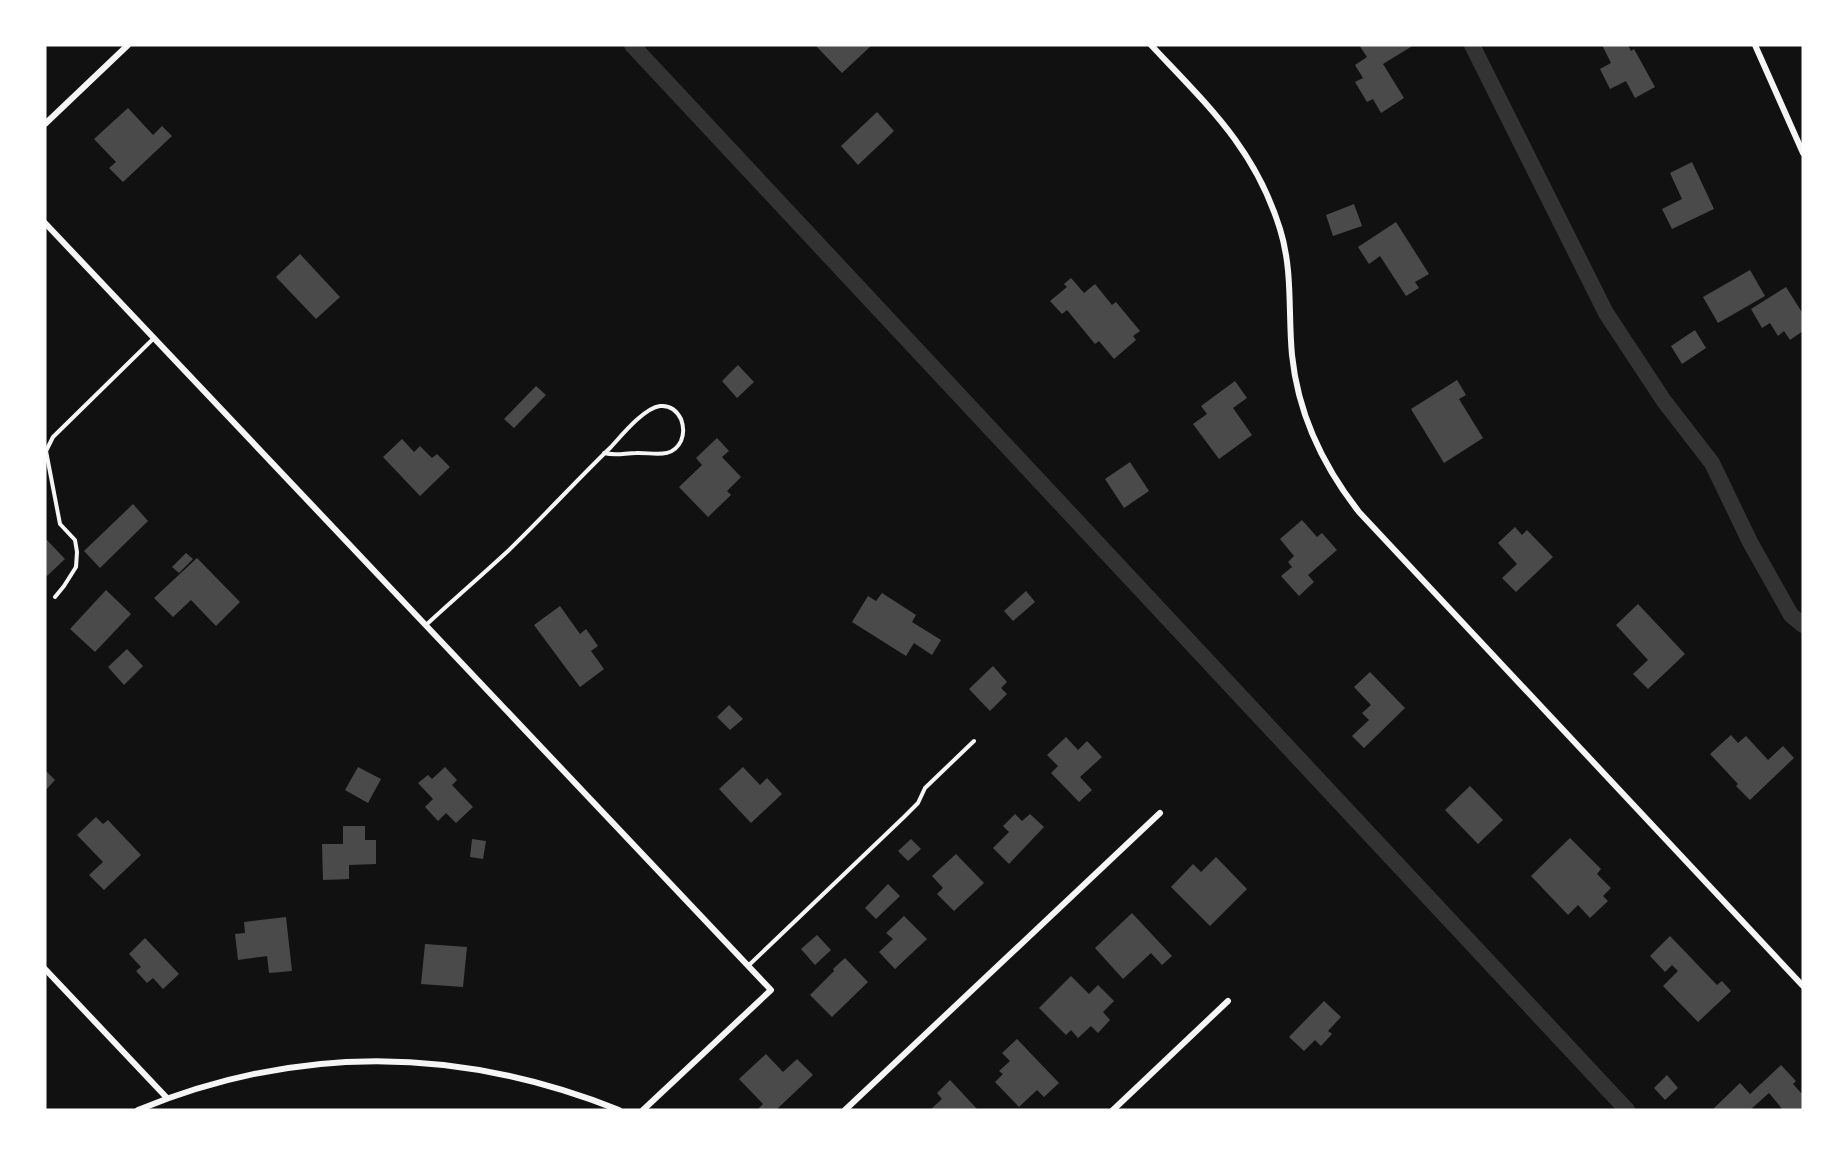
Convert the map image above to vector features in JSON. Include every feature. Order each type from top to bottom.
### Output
[{"type":"street","points":[[45,124],[128,45]]},
{"type":"street","points":[[1151,45],[1215,113],[1238,142],[1252,163],[1268,196],[1281,231],[1286,255],[1292,355],[1298,392],[1309,427],[1325,461],[1344,492],[1366,519],[1803,986]]},
{"type":"street","points":[[1755,45],[1803,153]]},
{"type":"street","points":[[45,224],[771,990],[644,1110]]},
{"type":"street","points":[[845,1110],[1160,813]]},
{"type":"street","points":[[45,969],[167,1098]]},
{"type":"street","points":[[1113,1110],[1228,1001]]},
{"type":"street","points":[[138,1110],[167,1098],[257,1073],[305,1065],[353,1061],[402,1061],[498,1072],[580,1094],[619,1110]]},
{"type":"lane","points":[[55,597],[76,567],[77,552],[75,540],[60,524],[46,451],[53,437],[154,338]]},
{"type":"lane","points":[[426,625],[507,551],[604,453],[637,420],[658,406],[670,407],[676,411],[684,427],[677,448],[670,453],[613,455],[604,453]]},
{"type":"lane","points":[[748,966],[904,818],[918,803],[925,788],[974,741]]},
{"type":"building","points":[[815,45],[872,45],[842,73]]},
{"type":"building","points":[[1359,45],[1414,45],[1383,64],[1404,98],[1381,113],[1373,99],[1367,102],[1355,82],[1363,78],[1355,65],[1367,57]]},
{"type":"building","points":[[1602,45],[1628,45],[1631,51],[1634,49],[1655,87],[1635,98],[1626,81],[1610,89],[1600,69],[1611,63]]},
{"type":"building","points":[[128,108],[153,135],[162,126],[172,136],[123,182],[109,168],[116,162],[94,139]]},
{"type":"building","points":[[877,112],[894,131],[858,165],[841,146]]},
{"type":"building","points":[[1692,162],[1714,209],[1672,229],[1662,209],[1682,199],[1670,173]]},
{"type":"building","points":[[1354,204],[1362,226],[1333,236],[1326,215]]},
{"type":"building","points":[[1396,222],[1429,274],[1415,282],[1419,288],[1406,296],[1380,256],[1369,264],[1358,247]]},
{"type":"building","points":[[300,254],[340,297],[316,319],[276,277]]},
{"type":"building","points":[[1750,270],[1765,296],[1718,323],[1703,297]]},
{"type":"building","points":[[1071,278],[1084,293],[1095,284],[1112,305],[1116,302],[1140,331],[1133,336],[1136,340],[1114,359],[1099,341],[1095,344],[1067,310],[1062,314],[1050,301],[1067,287],[1064,284]]},
{"type":"building","points":[[1786,287],[1803,314],[1803,331],[1790,340],[1784,331],[1778,336],[1770,323],[1762,328],[1751,309]]},
{"type":"building","points":[[1695,330],[1706,348],[1682,364],[1671,346]]},
{"type":"building","points":[[738,365],[754,382],[737,398],[722,381]]},
{"type":"building","points":[[1457,380],[1466,395],[1459,399],[1483,438],[1444,463],[1411,409]]},
{"type":"building","points":[[1235,381],[1247,398],[1233,408],[1252,435],[1219,459],[1193,424],[1207,414],[1201,406]]},
{"type":"building","points":[[536,386],[546,395],[514,428],[504,419]]},
{"type":"building","points":[[717,438],[729,451],[722,457],[741,477],[727,491],[731,495],[708,517],[679,487],[702,465],[696,458]]},
{"type":"building","points":[[402,439],[414,452],[420,446],[432,458],[437,454],[450,467],[420,496],[383,457]]},
{"type":"building","points":[[1130,462],[1149,491],[1124,508],[1105,479]]},
{"type":"building","points":[[133,504],[148,521],[100,568],[84,551]]},
{"type":"building","points":[[1302,520],[1317,537],[1322,533],[1337,550],[1308,575],[1314,582],[1299,596],[1281,576],[1292,567],[1288,562],[1294,556],[1280,539]]},
{"type":"building","points":[[1515,527],[1522,535],[1527,530],[1553,557],[1516,592],[1502,578],[1517,564],[1498,543]]},
{"type":"building","points":[[45,538],[65,559],[47,576],[45,574]]},
{"type":"building","points":[[186,553],[193,559],[179,573],[172,567]]},
{"type":"building","points":[[197,558],[240,602],[216,626],[191,600],[173,617],[154,598]]},
{"type":"building","points":[[106,590],[131,614],[95,652],[70,629]]},
{"type":"building","points":[[1026,591],[1035,602],[1013,621],[1004,611]]},
{"type":"building","points":[[882,593],[916,615],[912,622],[941,640],[932,655],[914,643],[906,656],[852,622],[868,596],[876,601]]},
{"type":"building","points":[[1638,604],[1685,654],[1648,689],[1633,674],[1648,660],[1616,625]]},
{"type":"building","points":[[560,606],[580,634],[586,629],[598,646],[591,651],[604,669],[580,687],[534,625]]},
{"type":"building","points":[[127,649],[143,666],[124,685],[108,667]]},
{"type":"building","points":[[993,666],[1007,682],[1001,688],[1007,694],[990,711],[969,689]]},
{"type":"building","points":[[1370,672],[1405,708],[1364,748],[1352,736],[1369,720],[1362,713],[1371,705],[1354,687]]},
{"type":"building","points":[[729,705],[743,719],[730,730],[717,717]]},
{"type":"building","points":[[1731,735],[1738,743],[1746,736],[1768,760],[1783,746],[1794,758],[1750,800],[1710,754]]},
{"type":"building","points":[[1066,737],[1078,750],[1087,741],[1102,757],[1080,777],[1092,790],[1079,802],[1051,773],[1058,766],[1047,755]]},
{"type":"building","points":[[358,767],[381,779],[368,803],[345,790]]},
{"type":"building","points":[[445,767],[457,780],[452,785],[473,807],[456,823],[446,813],[438,821],[425,807],[433,799],[418,783],[428,775],[432,779]]},
{"type":"building","points":[[743,767],[760,785],[767,778],[782,794],[751,823],[719,789]]},
{"type":"building","points":[[45,770],[55,780],[45,791]]},
{"type":"building","points":[[1470,786],[1503,820],[1478,844],[1445,810]]},
{"type":"building","points":[[1015,814],[1022,821],[1030,814],[1044,827],[1009,864],[993,848],[1009,832],[1003,826]]},
{"type":"building","points":[[96,817],[103,824],[108,820],[141,855],[104,890],[89,875],[103,862],[77,835]]},
{"type":"building","points":[[343,826],[365,826],[365,840],[376,840],[376,864],[349,865],[349,879],[323,880],[322,844],[343,844]]},
{"type":"building","points":[[1570,838],[1601,869],[1597,874],[1611,888],[1603,896],[1608,901],[1590,918],[1578,905],[1568,915],[1531,876]]},
{"type":"building","points":[[472,839],[486,841],[483,859],[470,857]]},
{"type":"building","points":[[911,839],[921,849],[908,861],[898,851]]},
{"type":"building","points":[[956,854],[984,883],[954,911],[937,894],[943,888],[932,876]]},
{"type":"building","points":[[1216,857],[1247,889],[1210,926],[1171,887],[1193,864],[1201,872]]},
{"type":"building","points":[[888,884],[900,896],[876,919],[865,908]]},
{"type":"building","points":[[1132,913],[1172,956],[1162,965],[1151,953],[1123,979],[1095,948]]},
{"type":"building","points":[[904,916],[927,939],[895,969],[879,952],[893,939],[886,933]]},
{"type":"building","points":[[286,917],[292,971],[269,973],[267,956],[238,960],[235,934],[245,933],[244,922]]},
{"type":"building","points":[[817,935],[831,950],[815,965],[801,949]]},
{"type":"building","points":[[1670,936],[1717,985],[1722,981],[1731,991],[1698,1022],[1663,986],[1678,971],[1672,965],[1665,972],[1650,956]]},
{"type":"building","points":[[145,938],[179,974],[163,989],[153,978],[147,983],[136,971],[141,967],[129,954]]},
{"type":"building","points":[[425,944],[467,947],[463,987],[421,984]]},
{"type":"building","points":[[845,958],[868,982],[832,1017],[810,995]]},
{"type":"building","points":[[1071,976],[1089,994],[1098,985],[1114,1001],[1103,1012],[1110,1020],[1098,1033],[1091,1026],[1078,1038],[1071,1030],[1066,1035],[1039,1008]]},
{"type":"building","points":[[1324,1001],[1341,1017],[1328,1031],[1332,1034],[1321,1046],[1315,1040],[1304,1051],[1289,1037]]},
{"type":"building","points":[[1017,1039],[1059,1083],[1044,1097],[1037,1090],[1019,1107],[995,1082],[1003,1074],[999,1071],[1010,1061],[1002,1053]]},
{"type":"building","points":[[766,1054],[783,1072],[797,1059],[813,1075],[776,1110],[761,1110],[759,1108],[763,1104],[739,1079]]},
{"type":"building","points":[[1781,1065],[1796,1081],[1793,1084],[1803,1095],[1803,1110],[1783,1110],[1769,1093],[1750,1110],[1712,1110],[1740,1083],[1750,1094]]},
{"type":"building","points":[[1667,1075],[1678,1088],[1665,1100],[1654,1088]]},
{"type":"building","points":[[950,1080],[978,1110],[930,1110],[942,1099],[937,1093]]},
{"type":"waterway","points":[[632,45],[1627,1110]]},
{"type":"waterway","points":[[1472,45],[1606,313],[1664,401],[1712,463],[1750,542],[1791,615],[1803,625]]}]
